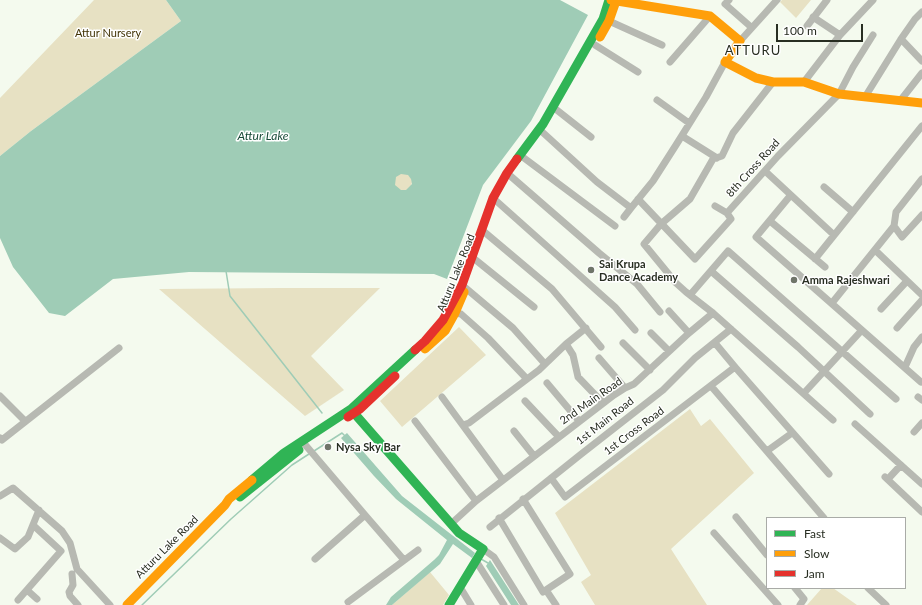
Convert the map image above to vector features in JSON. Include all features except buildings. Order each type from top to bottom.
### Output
[{"type":"street","points":[[612,0],[710,16],[740,41]]},
{"type":"street","name":"Atturu Lake Road","points":[[304,443],[354,413],[445,331],[455,313],[495,200],[509,175],[541,131],[595,45],[609,21],[612,0]]},
{"type":"street","name":"Atturu Lake Road","points":[[555,108],[612,0]]},
{"type":"street","points":[[728,0],[725,4],[751,27]]},
{"type":"street","points":[[624,217],[653,181],[740,41],[751,27],[777,0]]},
{"type":"street","points":[[807,26],[827,0]]},
{"type":"street","points":[[804,82],[840,35],[873,0]]},
{"type":"street","points":[[865,97],[901,39],[915,19],[922,12]]},
{"type":"street","points":[[670,62],[710,16]]},
{"type":"street","points":[[813,17],[840,35]]},
{"type":"street","points":[[609,21],[662,45]]},
{"type":"street","name":"8th Cross Road","points":[[661,224],[695,259],[731,219],[727,213],[839,94],[853,67],[873,35]]},
{"type":"street","points":[[901,39],[922,61]]},
{"type":"street","points":[[595,45],[638,72]]},
{"type":"street","points":[[726,62],[756,78],[773,82],[804,82],[839,94],[922,103]]},
{"type":"street","points":[[900,101],[922,73]]},
{"type":"street","points":[[773,82],[733,133],[722,156],[713,159],[690,199],[661,224],[644,244],[676,283],[713,312],[833,420]]},
{"type":"street","points":[[657,100],[690,123]]},
{"type":"street","points":[[555,108],[591,137]]},
{"type":"street","points":[[815,259],[922,126]]},
{"type":"street","points":[[541,131],[597,182],[631,208]]},
{"type":"street","points":[[682,136],[717,158]]},
{"type":"street","points":[[522,157],[615,226]]},
{"type":"street","points":[[765,171],[790,196],[834,235]]},
{"type":"street","points":[[509,175],[637,284],[660,312]]},
{"type":"street","points":[[832,303],[894,226],[896,212],[922,179]]},
{"type":"street","points":[[824,187],[853,212]]},
{"type":"street","points":[[790,196],[756,237],[921,382]]},
{"type":"street","points":[[638,199],[661,224]]},
{"type":"street","points":[[495,200],[615,307],[635,330]]},
{"type":"street","points":[[715,206],[727,213]]},
{"type":"street","points":[[894,226],[902,237],[922,215]]},
{"type":"street","points":[[770,221],[825,268]]},
{"type":"street","points":[[484,232],[552,289],[601,347]]},
{"type":"street","points":[[690,295],[728,250],[896,399]]},
{"type":"street","points":[[875,250],[922,295]]},
{"type":"street","points":[[474,259],[534,308]]},
{"type":"street","points":[[711,271],[824,371],[870,414]]},
{"type":"street","points":[[881,309],[907,281]]},
{"type":"street","points":[[464,286],[513,328],[545,364]]},
{"type":"street","name":"Atturu Lake Road","points":[[127,605],[225,505],[233,504],[304,443],[350,409],[426,341],[443,320],[464,286]]},
{"type":"street","points":[[897,328],[922,300]]},
{"type":"street","points":[[669,311],[689,332]]},
{"type":"street","name":"2nd Main Road","points":[[452,523],[476,501],[579,421],[625,388],[634,384],[689,332],[713,312]]},
{"type":"street","points":[[455,313],[461,314],[467,318],[527,379]]},
{"type":"street","points":[[463,426],[539,370],[566,344],[586,328]]},
{"type":"street","name":"1st Main Road","points":[[490,526],[663,390],[695,358],[731,329]]},
{"type":"street","points":[[804,393],[862,330]]},
{"type":"street","points":[[651,333],[669,351]]},
{"type":"street","points":[[905,367],[914,347],[922,337]]},
{"type":"street","points":[[623,343],[650,370]]},
{"type":"street","points":[[715,343],[829,474]]},
{"type":"street","points":[[566,344],[573,355],[578,377],[603,404]]},
{"type":"street","points":[[0,438],[2,440],[119,348]]},
{"type":"street","points":[[599,358],[625,388]]},
{"type":"street","name":"1st Cross Road","points":[[550,478],[565,497],[735,367]]},
{"type":"street","points":[[547,383],[579,421]]},
{"type":"street","points":[[711,386],[823,517]]},
{"type":"street","points":[[0,396],[25,421]]},
{"type":"street","points":[[442,397],[503,480]]},
{"type":"street","points":[[525,402],[559,437]]},
{"type":"street","points":[[354,413],[452,523],[459,533],[494,557],[524,605]]},
{"type":"street","points":[[415,421],[476,501]]},
{"type":"street","points":[[914,432],[922,423]]},
{"type":"street","points":[[855,424],[922,484]]},
{"type":"street","points":[[514,431],[534,456]]},
{"type":"street","points":[[767,452],[792,433]]},
{"type":"street","points":[[304,443],[404,560]]},
{"type":"street","points":[[901,465],[886,478],[922,512]]},
{"type":"street","points":[[1,493],[13,488],[62,531],[70,543],[77,569],[110,605]]},
{"type":"street","points":[[499,518],[543,592],[570,574],[524,499]]},
{"type":"street","points":[[0,538],[15,549],[28,537],[39,510]]},
{"type":"street","points":[[315,559],[365,515]]},
{"type":"street","points":[[736,517],[766,554]]},
{"type":"street","points":[[33,525],[61,550]]},
{"type":"street","points":[[714,533],[778,605]]},
{"type":"street","points":[[18,600],[61,550],[70,543]]},
{"type":"street","points":[[449,605],[484,549]]},
{"type":"street","points":[[348,602],[418,550]]},
{"type":"street","points":[[476,561],[504,605]]},
{"type":"street","points":[[72,574],[73,585],[69,592],[70,596],[78,605]]},
{"type":"street","points":[[460,587],[471,605]]},
{"type":"street","points":[[796,589],[804,599],[800,605]]},
{"type":"street","points":[[869,589],[886,605]]},
{"type":"street","points":[[27,590],[37,599]]},
{"type":"street","points":[[546,590],[556,605]]},
{"type":"green space","name":"Attur Nursery","points":[[94,0],[166,0],[181,21],[31,131],[0,156],[0,98]]},
{"type":"green space","points":[[782,0],[811,0],[796,18],[780,2]]},
{"type":"green space","points":[[403,173],[409,176],[412,182],[409,188],[403,191],[397,188],[394,182],[397,176]]},
{"type":"green space","points":[[380,288],[311,356],[344,390],[305,416],[159,289]]},
{"type":"green space","points":[[459,327],[486,355],[402,427],[380,401]]},
{"type":"green space","points":[[690,409],[701,426],[710,419],[754,473],[671,549],[707,605],[595,605],[581,582],[591,575],[555,513]]},
{"type":"green space","points":[[430,572],[449,595],[443,605],[392,605]]},
{"type":"green space","points":[[821,589],[834,589],[857,605],[807,605]]},
{"type":"water","name":"Attur Lake","points":[[166,0],[560,0],[588,15],[531,121],[483,185],[447,279],[434,274],[189,272],[113,279],[65,316],[49,313],[13,267],[0,238],[0,156],[31,131],[181,21]],"holes":[[[401,174],[408,175],[412,184],[406,190],[401,190],[395,185],[396,177]]]},
{"type":"water","points":[[347,433],[402,496],[475,553],[472,558],[453,544],[440,564],[392,605],[386,605],[391,597],[439,555],[447,540],[396,499],[374,476],[341,438]]},
{"type":"water","points":[[490,560],[519,605],[511,605],[486,566]]},
{"type":"waterway","points":[[226,271],[230,296],[322,413]]},
{"type":"waterway","points":[[314,451],[342,433],[346,437]]},
{"type":"waterway","points":[[142,605],[231,519],[292,465],[309,454]]},
{"type":"waterway","points":[[481,559],[488,563]]},
{"type":"traffic: fast","points":[[517,159],[543,124],[603,19],[609,0]]},
{"type":"traffic: fast","points":[[252,480],[284,453],[351,409],[415,350]]},
{"type":"traffic: fast","points":[[354,413],[459,533],[483,549],[449,605]]},
{"type":"traffic: fast","points":[[240,497],[299,450]]},
{"type":"traffic: slow","points":[[611,0],[710,16],[740,41],[725,62],[756,78],[773,82],[804,82],[839,94],[922,103]]},
{"type":"traffic: slow","points":[[600,37],[609,21],[616,1]]},
{"type":"traffic: slow","points":[[425,349],[445,331],[464,292]]},
{"type":"traffic: slow","points":[[127,605],[225,505],[229,499],[252,480]]},
{"type":"traffic: jam","points":[[415,350],[443,320],[462,285],[493,198],[517,159]]},
{"type":"traffic: jam","points":[[348,417],[360,409],[395,376]]},
{"type":"place","name":"Sai Krupa Dance Academy","points":[[591,270]]},
{"type":"place","name":"Amma Rajeshwari","points":[[794,280]]},
{"type":"place","name":"Nysa Sky Bar","points":[[328,447]]},
{"type":"district","name":"ATTURU","points":[[753,51]]}]
